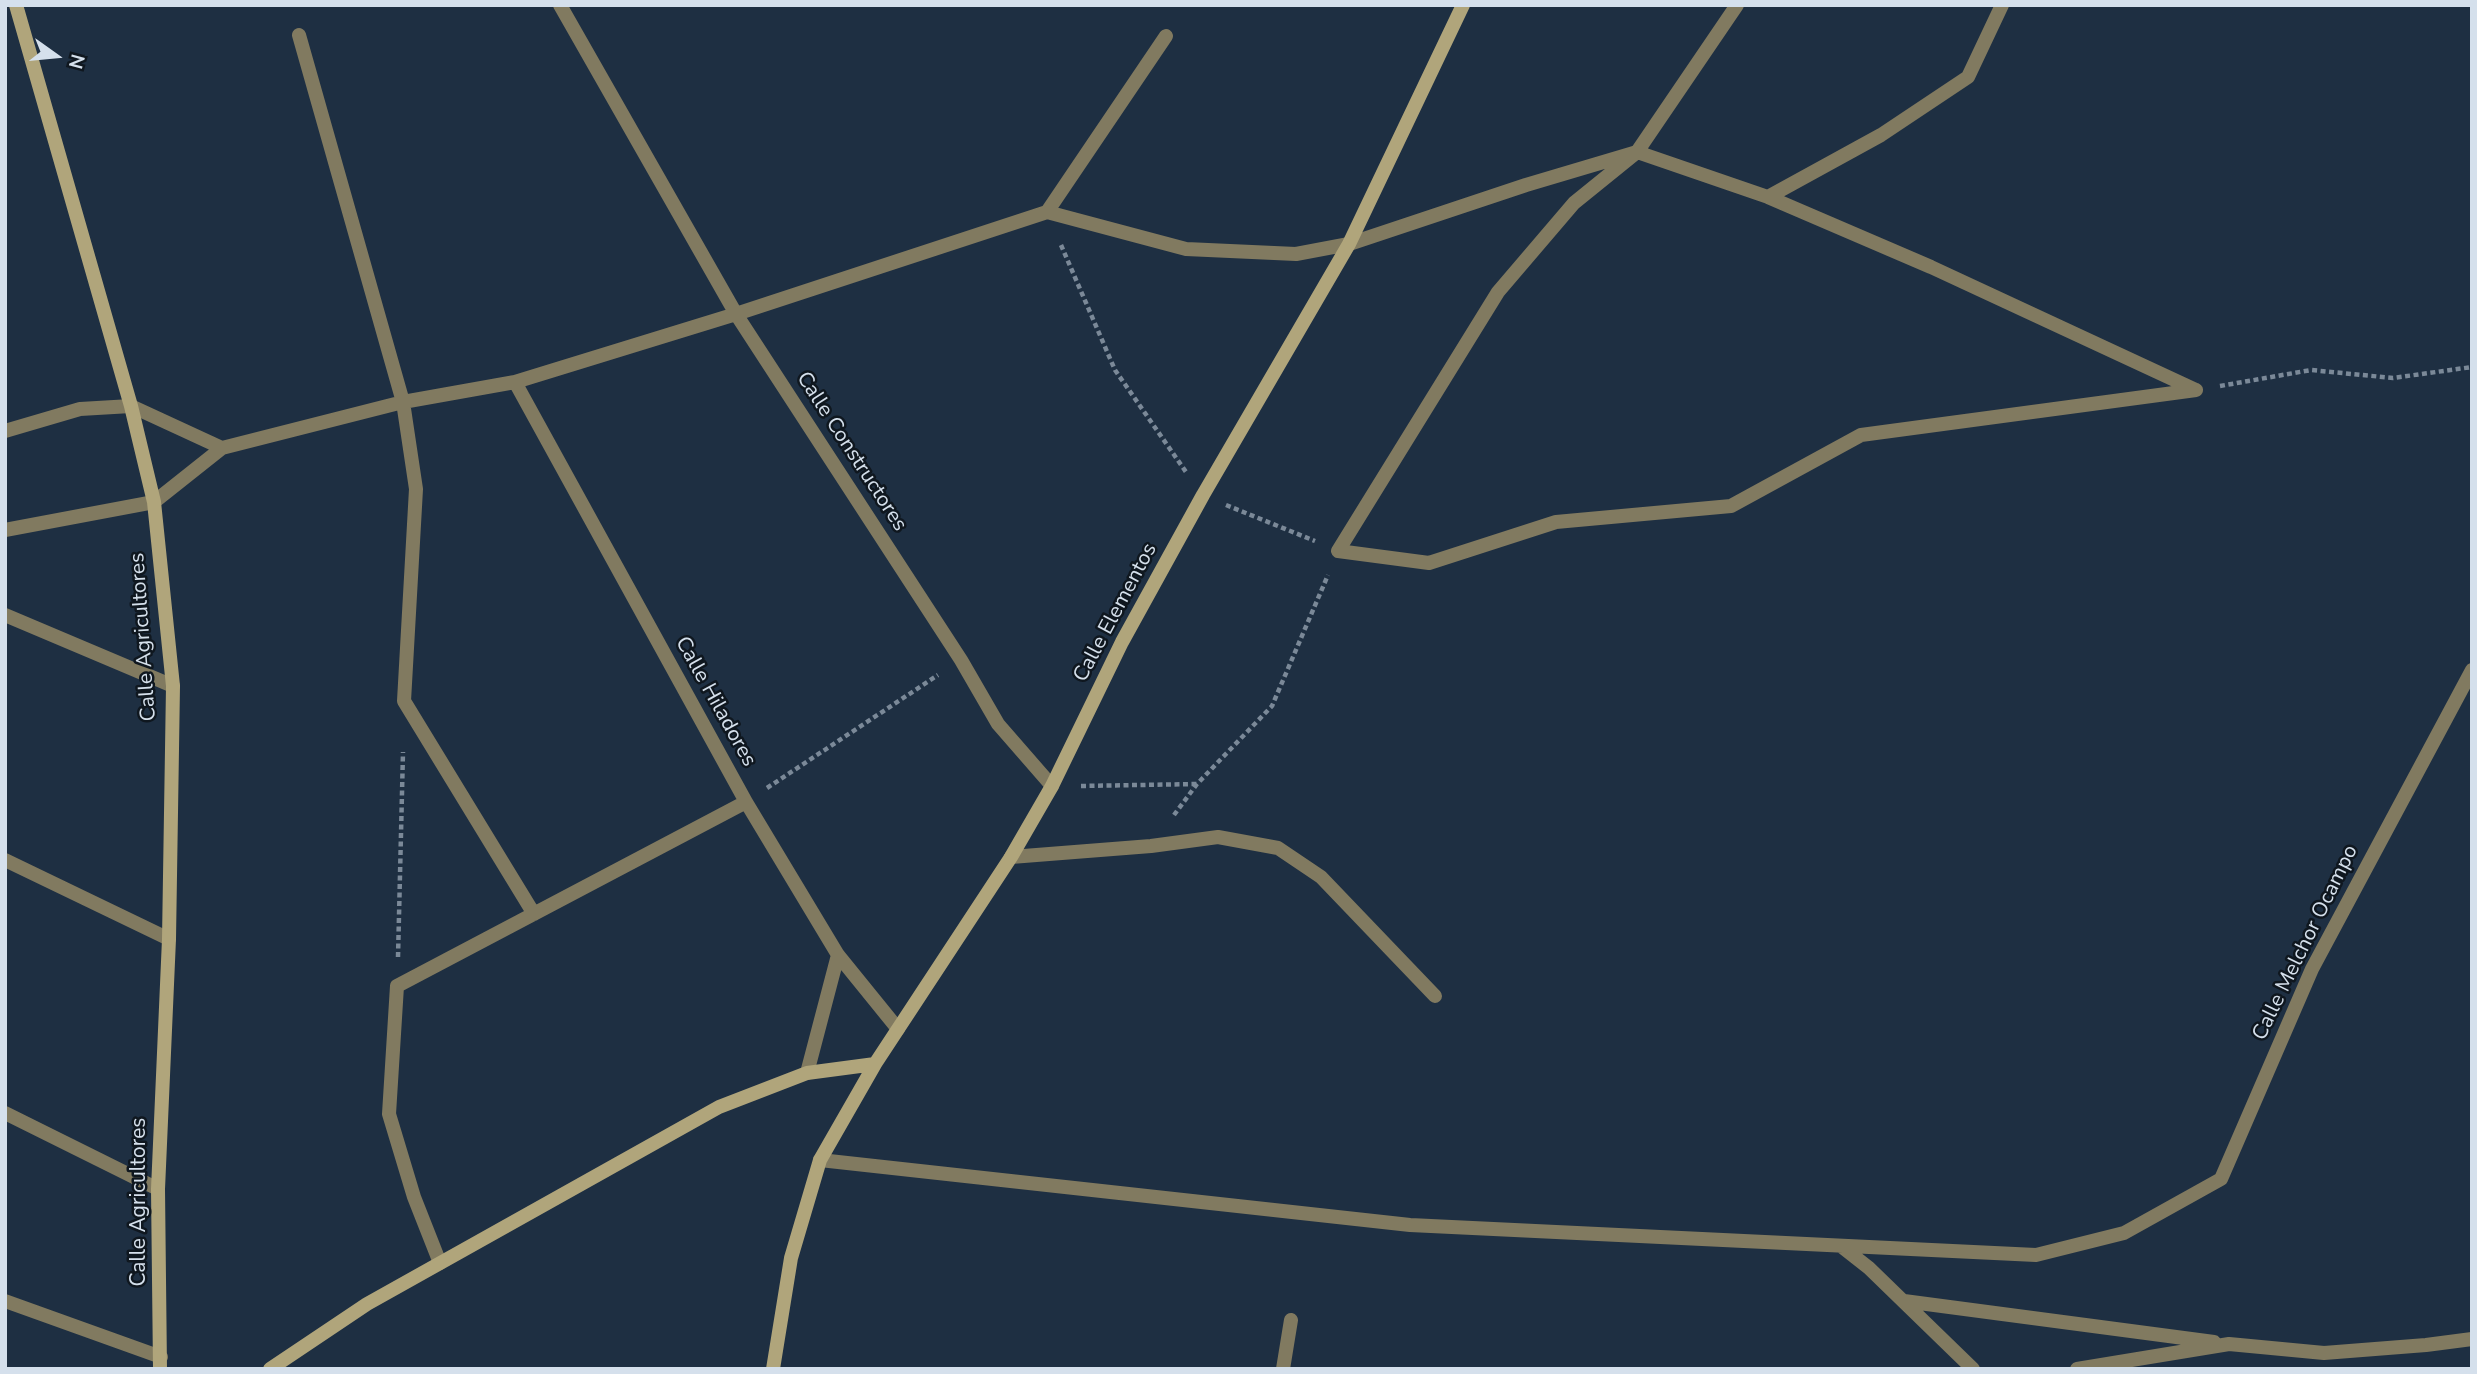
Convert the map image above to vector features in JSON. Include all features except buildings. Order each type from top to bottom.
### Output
[{"type":"street","name":"Calle Agricultores","points":[[16,5],[131,406],[154,502],[173,686],[169,939],[158,1189],[161,1363]]},
{"type":"street","name":"Calle Constructores","points":[[560,5],[736,314],[961,660],[998,724],[1052,786]]},
{"type":"street","name":"Calle Elementos","points":[[773,1369],[792,1258],[820,1160],[875,1064],[1011,857],[1052,786],[1122,642],[1203,495],[1349,244],[1463,5]]},
{"type":"street","points":[[1737,5],[1637,152],[1574,203],[1497,292],[1338,551],[1429,563],[1556,523],[1731,506],[1861,435],[2196,390]]},
{"type":"street","points":[[1768,197],[1881,135],[1968,77],[2002,5]]},
{"type":"street","points":[[299,35],[403,402],[416,489],[404,701],[534,914]]},
{"type":"street","points":[[1047,212],[1166,36]]},
{"type":"street","points":[[5,530],[154,502],[222,448],[403,402],[515,382],[736,314],[1047,212],[1186,248],[1296,254],[1349,244],[1526,185],[1637,152],[1768,197],[1931,267],[2196,390]]},
{"type":"street","name":"Calle Hiladores","points":[[515,382],[746,802],[838,955],[898,1030]]},
{"type":"street","points":[[5,431],[80,409],[131,406],[222,448]]},
{"type":"street","points":[[5,615],[173,686]]},
{"type":"street","name":"Calle Melchor Ocampo","points":[[820,1160],[1410,1225],[2036,1255],[2124,1233],[2221,1179],[2312,969],[2472,670]]},
{"type":"street","points":[[440,1264],[414,1196],[389,1114],[397,986],[746,802]]},
{"type":"street","points":[[1011,857],[1151,846],[1218,837],[1278,848],[1321,877],[1435,996]]},
{"type":"street","points":[[5,860],[169,939]]},
{"type":"street","points":[[807,1073],[838,955]]},
{"type":"street","points":[[270,1369],[367,1304],[719,1107],[807,1073],[875,1064]]},
{"type":"street","points":[[5,1113],[158,1189]]},
{"type":"street","points":[[1840,1245],[1869,1268],[1973,1369]]},
{"type":"street","points":[[5,1301],[161,1363]]},
{"type":"street","points":[[1904,1301],[2229,1344],[2323,1353],[2472,1339]]},
{"type":"street","points":[[1283,1369],[1292,1321]]},
{"type":"street","points":[[2077,1369],[2229,1344]]},
{"type":"path","points":[[1047,212],[1115,370],[1203,495],[1338,551],[1272,706],[1197,785],[1151,846]]},
{"type":"path","points":[[2196,390],[2311,370],[2393,378],[2472,367]]},
{"type":"path","points":[[746,802],[961,660]]},
{"type":"path","points":[[397,986],[404,701]]},
{"type":"path","points":[[1052,786],[1197,785]]}]
